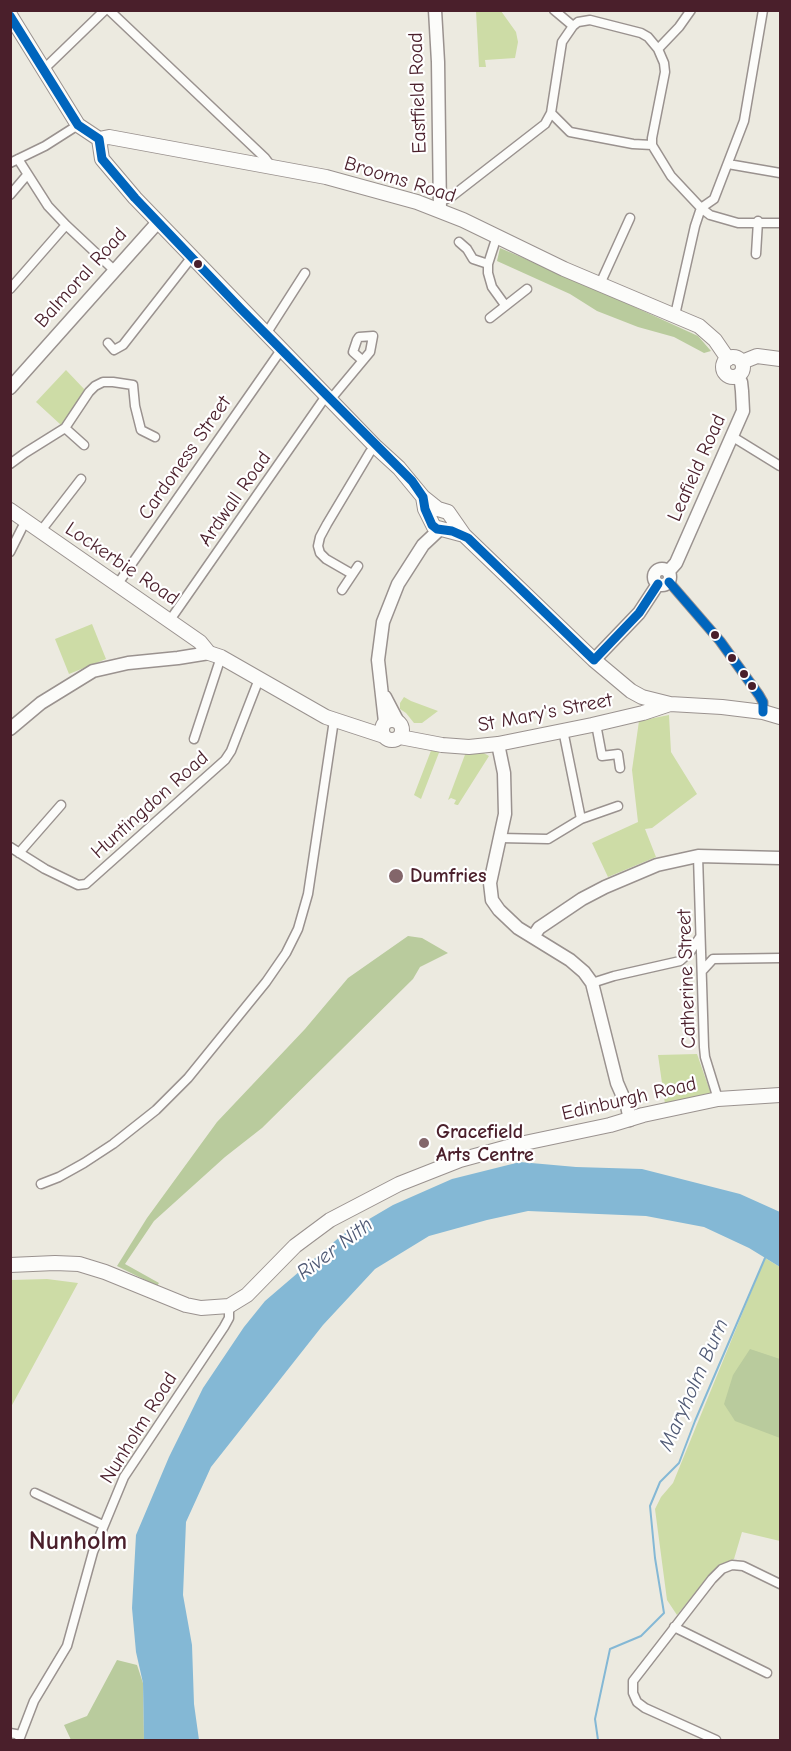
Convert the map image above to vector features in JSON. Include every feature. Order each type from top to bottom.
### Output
[{"type":"main road","points":[[10,15],[78,125],[99,139],[102,159],[191,258],[399,468],[423,496],[425,509],[439,521],[466,537],[594,660],[631,691],[642,697],[670,704],[764,712],[780,717]]},
{"type":"main road","name":"Brooms Road","points":[[99,139],[109,137],[326,177],[417,202],[441,206],[497,237],[704,330],[721,347],[728,359]]},
{"type":"main road","points":[[742,362],[757,356],[780,359]]},
{"type":"main road","points":[[735,357],[742,362],[742,370],[736,376],[729,375],[723,366],[728,359],[735,357]]},
{"type":"main road","name":"Lockerbie Road","points":[[10,510],[24,525],[40,532],[170,620],[215,655]]},
{"type":"main road","name":"St Mary's Street","points":[[215,655],[334,720],[366,729],[392,728],[422,735],[426,741],[442,745],[469,747],[498,744],[627,717],[670,704]]},
{"type":"main road","points":[[627,717],[635,707],[631,691]]},
{"type":"main road","name":"Edinburgh Road","points":[[229,1306],[247,1295],[280,1260],[312,1232],[399,1184],[460,1160],[515,1145],[718,1099],[780,1095]]},
{"type":"main road","points":[[10,1265],[67,1263],[93,1268],[186,1305],[201,1308],[229,1306]]},
{"type":"street","points":[[44,69],[105,10]]},
{"type":"street","points":[[110,10],[265,158],[271,167]]},
{"type":"street","name":"Eastfield Road","points":[[435,10],[441,206]]},
{"type":"street","points":[[554,10],[573,26]]},
{"type":"street","points":[[658,49],[679,27],[691,10]]},
{"type":"street","points":[[675,315],[701,208],[714,199],[744,121],[763,10]]},
{"type":"street","points":[[441,206],[546,124],[551,113],[562,42],[573,26],[583,20],[641,33],[648,37],[658,49],[665,72],[652,145],[671,176],[701,208],[718,219],[738,223],[758,221],[780,223]]},
{"type":"street","points":[[551,113],[570,132],[633,144],[652,145]]},
{"type":"street","points":[[78,125],[14,161],[27,175],[48,206],[114,270]]},
{"type":"street","points":[[728,164],[780,173]]},
{"type":"street","points":[[10,195],[27,175]]},
{"type":"street","points":[[600,284],[630,218]]},
{"type":"street","points":[[756,254],[758,221]]},
{"type":"street","name":"Balmoral Road","points":[[11,386],[158,222]]},
{"type":"street","points":[[10,289],[66,225]]},
{"type":"street","points":[[497,237],[488,264],[488,273],[492,288],[505,305]]},
{"type":"street","points":[[459,242],[473,259],[488,264]]},
{"type":"street","points":[[108,343],[114,350],[123,345],[191,258]]},
{"type":"street","points":[[266,334],[305,273]]},
{"type":"street","points":[[490,318],[526,289]]},
{"type":"street","name":"Cardoness Street","points":[[117,585],[281,350]]},
{"type":"street","name":"Ardwall Road","points":[[170,620],[328,398],[344,386],[362,360]]},
{"type":"street","name":"Leafield Road","points":[[594,660],[639,613],[676,563],[743,411],[741,382],[736,376]]},
{"type":"street","points":[[10,464],[65,428],[95,386],[103,382],[133,385],[141,430],[155,437]]},
{"type":"street","points":[[65,428],[84,445]]},
{"type":"street","points":[[732,437],[780,466]]},
{"type":"street","points":[[352,574],[326,559],[320,553],[318,546],[327,524],[370,452],[376,447]]},
{"type":"street","points":[[40,532],[81,479]]},
{"type":"street","points":[[392,728],[381,687],[378,660],[383,622],[398,584],[439,521]]},
{"type":"street","points":[[10,527],[24,525]]},
{"type":"street","points":[[10,552],[24,525]]},
{"type":"street","points":[[342,590],[358,566]]},
{"type":"street","points":[[665,579],[726,650],[759,694],[764,712]]},
{"type":"street","points":[[10,729],[41,703],[93,671],[128,663],[215,655],[194,739]]},
{"type":"street","name":"Huntingdon Road","points":[[19,853],[78,885],[86,884],[225,760],[231,751],[259,679]]},
{"type":"street","points":[[41,1184],[84,1163],[113,1144],[156,1110],[189,1078],[286,954],[298,929],[308,894],[334,720]]},
{"type":"street","points":[[596,724],[602,756],[618,753],[620,768]]},
{"type":"street","points":[[563,730],[581,819]]},
{"type":"street","points":[[498,744],[504,773],[505,814],[490,883],[492,900],[508,920],[570,960],[584,972],[592,983],[617,1083],[627,1106],[630,1120]]},
{"type":"street","points":[[10,847],[19,853],[61,805]]},
{"type":"street","points":[[500,838],[543,840],[581,819],[618,806]]},
{"type":"street","points":[[533,937],[539,928],[582,900],[605,887],[657,865],[698,856],[780,858]]},
{"type":"street","name":"Catherine Street","points":[[698,856],[705,1057],[718,1099]]},
{"type":"street","points":[[592,983],[680,961],[696,944],[701,934]]},
{"type":"street","points":[[686,956],[702,971],[713,959],[780,958]]},
{"type":"street","name":"Nunholm Road","points":[[20,1738],[34,1701],[67,1646],[93,1552],[128,1469],[224,1327],[229,1318],[229,1306]]},
{"type":"street","points":[[35,1493],[103,1525]]},
{"type":"street","points":[[716,1740],[645,1708],[637,1701],[633,1693],[633,1681],[712,1578],[722,1569],[732,1565],[743,1566],[780,1584]]},
{"type":"street","points":[[674,1627],[767,1673]]},
{"type":"street","points":[[10,1732],[20,1738]]},
{"type":"green space","points":[[476,11],[501,11],[516,32],[518,42],[515,58],[485,60],[486,67],[479,67]]},
{"type":"green space","points":[[500,248],[698,336],[711,351],[704,353],[674,337],[638,327],[597,311],[570,294],[497,261]]},
{"type":"green space","points":[[66,370],[85,390],[61,425],[36,402]]},
{"type":"green space","points":[[92,624],[106,659],[69,674],[55,639]]},
{"type":"green space","points":[[404,697],[438,711],[422,723],[414,723],[400,709],[400,703]]},
{"type":"green space","points":[[669,715],[671,752],[697,794],[652,828],[645,829],[656,857],[608,877],[592,843],[638,822],[632,770],[639,721]]},
{"type":"green space","points":[[432,748],[440,750],[421,799],[414,795]]},
{"type":"green space","points":[[478,750],[489,756],[458,805],[454,804],[456,800],[451,798],[448,800],[466,752]]},
{"type":"green space","points":[[408,936],[422,938],[448,953],[420,967],[413,979],[262,1128],[225,1157],[154,1221],[125,1264],[159,1283],[157,1286],[117,1266],[147,1218],[217,1122],[305,1029],[348,978]]},
{"type":"green space","points":[[697,1054],[711,1094],[665,1104],[658,1055]]},
{"type":"green space","points":[[765,1258],[780,1267],[780,1541],[742,1532],[734,1559],[721,1564],[711,1573],[677,1615],[667,1600],[655,1509],[661,1497],[673,1483]]},
{"type":"green space","points":[[47,1279],[78,1283],[11,1407],[11,1280]]},
{"type":"green space","points":[[750,1349],[780,1359],[780,1438],[735,1421],[724,1404],[733,1375]]},
{"type":"green space","points":[[117,1660],[137,1665],[143,1683],[144,1740],[71,1740],[64,1725],[87,1716]]},
{"type":"water","name":"River Nith","points":[[520,1162],[642,1169],[740,1194],[780,1212],[780,1267],[749,1248],[704,1227],[646,1216],[528,1211],[429,1236],[375,1269],[323,1325],[211,1467],[186,1522],[183,1595],[192,1645],[194,1704],[199,1740],[144,1740],[143,1683],[136,1652],[132,1608],[136,1535],[169,1457],[203,1388],[244,1327],[265,1301],[342,1235],[393,1205],[452,1179]]},
{"type":"waterway","name":"Maryholm Burn","points":[[598,1740],[595,1719],[610,1649],[641,1636],[664,1613],[650,1506],[660,1482],[679,1463],[765,1258]]},
{"type":"transit line","points":[[10,16],[78,125],[99,139],[102,159],[135,198],[240,308],[412,481],[423,497],[432,525],[437,529],[452,531],[468,538],[594,660]]},
{"type":"transit line","points":[[669,582],[720,641],[759,695],[763,702],[763,712]]},
{"type":"transit line","points":[[594,660],[639,613],[658,584]]},
{"type":"place","name":"Dumfries","points":[[396,876]]},
{"type":"place","name":"Gracefield Arts Centre","points":[[424,1143]]},
{"type":"district","name":"Nunholm","points":[[78,1542]]}]
